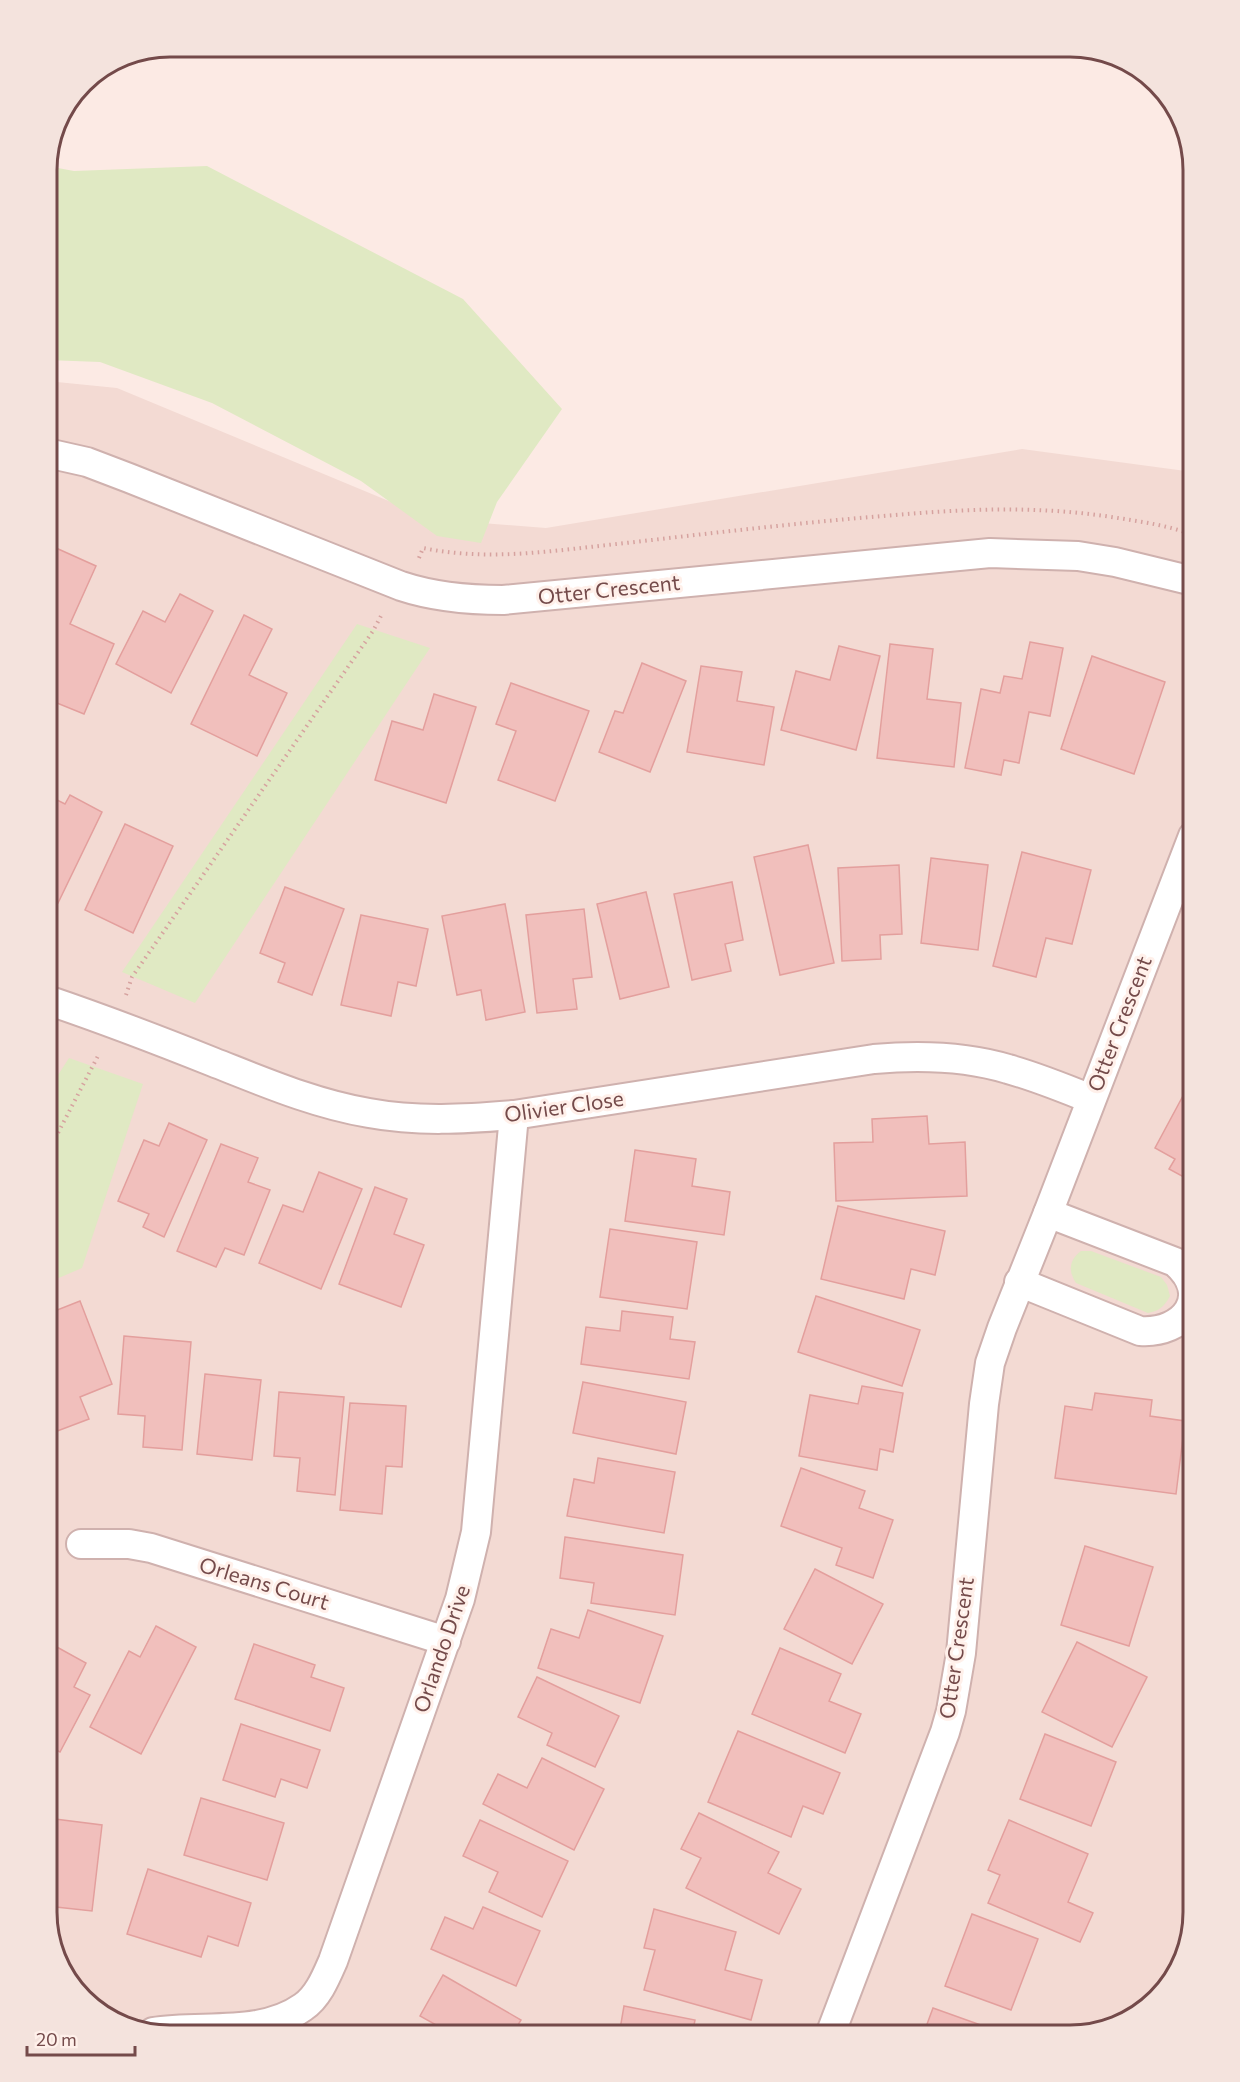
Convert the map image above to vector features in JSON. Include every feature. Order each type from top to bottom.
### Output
[{"type":"street","name":"Otter Crescent","points":[[57,455],[87,462],[401,586],[420,592],[471,600],[503,600],[990,553],[1078,556],[1115,562],[1183,578]]},
{"type":"street","name":"Otter Crescent","points":[[834,2025],[951,1711],[961,1653],[990,1363],[1019,1282],[1183,864]]},
{"type":"street","name":"Olivier Close","points":[[57,1003],[114,1022],[276,1087],[369,1113],[424,1119],[467,1119],[514,1115],[903,1056],[970,1060],[1005,1068],[1092,1099]]},
{"type":"street","name":"Orlando Drive","points":[[251,2025],[272,2021],[305,2006],[326,1978],[460,1599],[476,1532],[514,1115]]},
{"type":"street","points":[[1048,1213],[1175,1262],[1183,1269]]},
{"type":"street","points":[[1019,1282],[1140,1331],[1156,1332],[1170,1327],[1183,1316]]},
{"type":"street","name":"Orleans Court","points":[[81,1544],[129,1544],[151,1548],[446,1641]]},
{"type":"path","points":[[416,567],[423,548],[450,554],[480,556],[540,552],[825,521],[968,509],[1084,512],[1158,525],[1183,532]]},
{"type":"path","points":[[124,1000],[132,977],[378,623],[386,606]]},
{"type":"path","points":[[57,1135],[100,1053]]},
{"type":"shaded area","points":[[57,382],[117,388],[432,519],[546,528],[1022,449],[1183,471],[1183,1912],[1177,1949],[1164,1975],[1145,1997],[1133,2006],[1107,2019],[1078,2025],[162,2025],[133,2019],[107,2006],[85,1987],[69,1962],[61,1942],[57,1912]]},
{"type":"green space","points":[[207,166],[463,299],[562,409],[497,502],[481,543],[437,536],[361,481],[212,403],[100,362],[57,360],[57,168],[74,171]]},
{"type":"green space","points":[[357,624],[430,648],[195,1003],[122,972]]},
{"type":"green space","points":[[69,1058],[143,1084],[82,1268],[57,1279],[57,1077]]},
{"type":"green space","points":[[1081,1251],[1091,1251],[1161,1277],[1167,1285],[1170,1296],[1161,1308],[1148,1313],[1076,1283],[1071,1266],[1074,1258]]},
{"type":"building","points":[[57,548],[96,566],[70,624],[114,644],[84,714],[57,703]]},
{"type":"building","points":[[180,594],[213,611],[171,693],[116,664],[143,611],[165,622]]},
{"type":"building","points":[[244,615],[272,629],[249,675],[287,693],[257,756],[191,724]]},
{"type":"building","points":[[1030,642],[1063,648],[1050,716],[1029,712],[1019,763],[1004,760],[1001,775],[965,768],[981,689],[1000,693],[1004,676],[1022,679]]},
{"type":"building","points":[[890,644],[933,649],[927,699],[961,703],[954,767],[877,758]]},
{"type":"building","points":[[839,646],[880,656],[856,750],[781,730],[796,671],[830,680]]},
{"type":"building","points":[[1092,656],[1165,682],[1134,774],[1061,749]]},
{"type":"building","points":[[642,663],[686,681],[650,772],[599,752],[615,711],[623,713]]},
{"type":"building","points":[[701,666],[742,672],[737,701],[774,707],[764,765],[687,752]]},
{"type":"building","points":[[511,683],[589,711],[555,801],[498,780],[516,731],[496,724]]},
{"type":"building","points":[[434,694],[476,707],[446,803],[375,780],[392,721],[423,730]]},
{"type":"building","points":[[70,795],[102,812],[58,903],[57,800],[65,804]]},
{"type":"building","points":[[125,824],[173,846],[133,933],[85,910]]},
{"type":"building","points":[[808,845],[834,963],[780,975],[754,857]]},
{"type":"building","points":[[1022,852],[1091,870],[1072,944],[1046,938],[1036,977],[993,966]]},
{"type":"building","points":[[931,858],[988,865],[978,950],[921,943]]},
{"type":"building","points":[[899,865],[902,934],[880,935],[881,959],[842,961],[838,868]]},
{"type":"building","points":[[732,882],[743,940],[725,944],[731,971],[692,980],[674,894]]},
{"type":"building","points":[[285,887],[344,909],[312,995],[278,982],[285,963],[260,953]]},
{"type":"building","points":[[646,892],[669,987],[620,999],[597,904]]},
{"type":"building","points":[[505,904],[525,1012],[486,1020],[481,990],[457,995],[442,916]]},
{"type":"building","points":[[584,909],[592,977],[573,979],[577,1009],[537,1013],[526,915]]},
{"type":"building","points":[[361,915],[428,929],[416,986],[398,982],[391,1016],[341,1005]]},
{"type":"building","points":[[1183,1096],[1183,1177],[1169,1169],[1175,1159],[1155,1148]]},
{"type":"building","points":[[927,1116],[929,1144],[965,1142],[967,1196],[836,1201],[834,1143],[873,1142],[872,1119]]},
{"type":"building","points":[[169,1123],[207,1140],[164,1237],[143,1227],[149,1214],[118,1201],[144,1140],[159,1146]]},
{"type":"building","points":[[221,1144],[258,1158],[248,1182],[270,1190],[244,1255],[225,1248],[216,1267],[177,1251]]},
{"type":"building","points":[[635,1150],[696,1159],[692,1186],[730,1192],[724,1235],[625,1221]]},
{"type":"building","points":[[319,1172],[362,1189],[321,1289],[259,1263],[283,1205],[303,1212]]},
{"type":"building","points":[[375,1187],[407,1199],[394,1234],[424,1245],[401,1307],[339,1284]]},
{"type":"building","points":[[838,1206],[945,1231],[935,1275],[911,1269],[904,1299],[821,1279]]},
{"type":"building","points":[[610,1229],[697,1242],[687,1309],[600,1297]]},
{"type":"building","points":[[816,1296],[920,1330],[902,1386],[798,1352]]},
{"type":"building","points":[[80,1301],[112,1384],[80,1397],[89,1419],[57,1431],[57,1310]]},
{"type":"building","points":[[622,1311],[673,1317],[670,1339],[695,1342],[689,1379],[581,1364],[586,1327],[620,1331]]},
{"type":"building","points":[[124,1336],[191,1342],[182,1450],[143,1447],[145,1416],[118,1414]]},
{"type":"building","points":[[205,1374],[261,1380],[252,1460],[197,1454]]},
{"type":"building","points":[[583,1382],[686,1402],[676,1454],[573,1433]]},
{"type":"building","points":[[862,1386],[903,1393],[893,1452],[880,1449],[877,1470],[799,1456],[810,1395],[858,1404]]},
{"type":"building","points":[[279,1392],[344,1397],[335,1495],[297,1491],[300,1458],[274,1456]]},
{"type":"building","points":[[1095,1393],[1152,1400],[1150,1416],[1183,1421],[1176,1494],[1055,1478],[1065,1406],[1092,1410]]},
{"type":"building","points":[[350,1403],[406,1406],[402,1467],[386,1466],[382,1514],[340,1510]]},
{"type":"building","points":[[598,1458],[675,1472],[664,1533],[567,1516],[574,1479],[594,1483]]},
{"type":"building","points":[[801,1468],[865,1491],[859,1508],[893,1520],[873,1578],[836,1565],[842,1548],[781,1526]]},
{"type":"building","points":[[565,1537],[683,1555],[675,1615],[591,1603],[594,1583],[560,1578]]},
{"type":"building","points":[[1085,1546],[1153,1567],[1129,1646],[1061,1625]]},
{"type":"building","points":[[815,1569],[883,1604],[852,1664],[784,1629]]},
{"type":"building","points":[[588,1610],[663,1636],[640,1703],[538,1668],[551,1629],[579,1638]]},
{"type":"building","points":[[156,1626],[196,1647],[141,1754],[90,1727],[129,1651],[140,1657]]},
{"type":"building","points":[[1077,1642],[1147,1677],[1112,1747],[1042,1712]]},
{"type":"building","points":[[254,1644],[315,1665],[311,1677],[344,1688],[330,1731],[235,1699]]},
{"type":"building","points":[[57,1647],[86,1663],[74,1687],[90,1695],[60,1752],[57,1750]]},
{"type":"building","points":[[780,1648],[841,1674],[829,1701],[861,1714],[845,1753],[752,1714]]},
{"type":"building","points":[[537,1677],[619,1716],[595,1767],[547,1745],[552,1733],[518,1717]]},
{"type":"building","points":[[241,1724],[320,1750],[307,1788],[281,1779],[275,1797],[223,1780]]},
{"type":"building","points":[[738,1731],[840,1773],[823,1814],[803,1806],[791,1837],[708,1802]]},
{"type":"building","points":[[1045,1734],[1116,1762],[1091,1826],[1020,1799]]},
{"type":"building","points":[[542,1758],[604,1789],[574,1850],[483,1804],[498,1774],[527,1788]]},
{"type":"building","points":[[201,1798],[284,1823],[267,1880],[184,1855]]},
{"type":"building","points":[[699,1813],[779,1852],[768,1873],[801,1889],[779,1934],[686,1888],[701,1858],[681,1849]]},
{"type":"building","points":[[57,1819],[102,1825],[92,1911],[57,1907]]},
{"type":"building","points":[[480,1820],[568,1861],[542,1917],[489,1892],[498,1872],[463,1856]]},
{"type":"building","points":[[1009,1820],[1088,1854],[1068,1902],[1093,1913],[1080,1942],[988,1903],[1000,1875],[988,1870]]},
{"type":"building","points":[[148,1869],[251,1903],[238,1946],[208,1936],[201,1957],[127,1934]]},
{"type":"building","points":[[483,1907],[540,1931],[516,1986],[431,1949],[445,1917],[473,1929]]},
{"type":"building","points":[[654,1909],[736,1932],[725,1970],[762,1980],[751,2020],[644,1990],[655,1950],[644,1948]]},
{"type":"building","points":[[972,1914],[1038,1939],[1011,2010],[945,1986]]},
{"type":"building","points":[[443,1975],[521,2020],[518,2025],[436,2025],[420,2016]]},
{"type":"building","points":[[624,2006],[695,2020],[694,2025],[621,2025]]},
{"type":"building","points":[[933,2008],[981,2025],[927,2025]]}]
